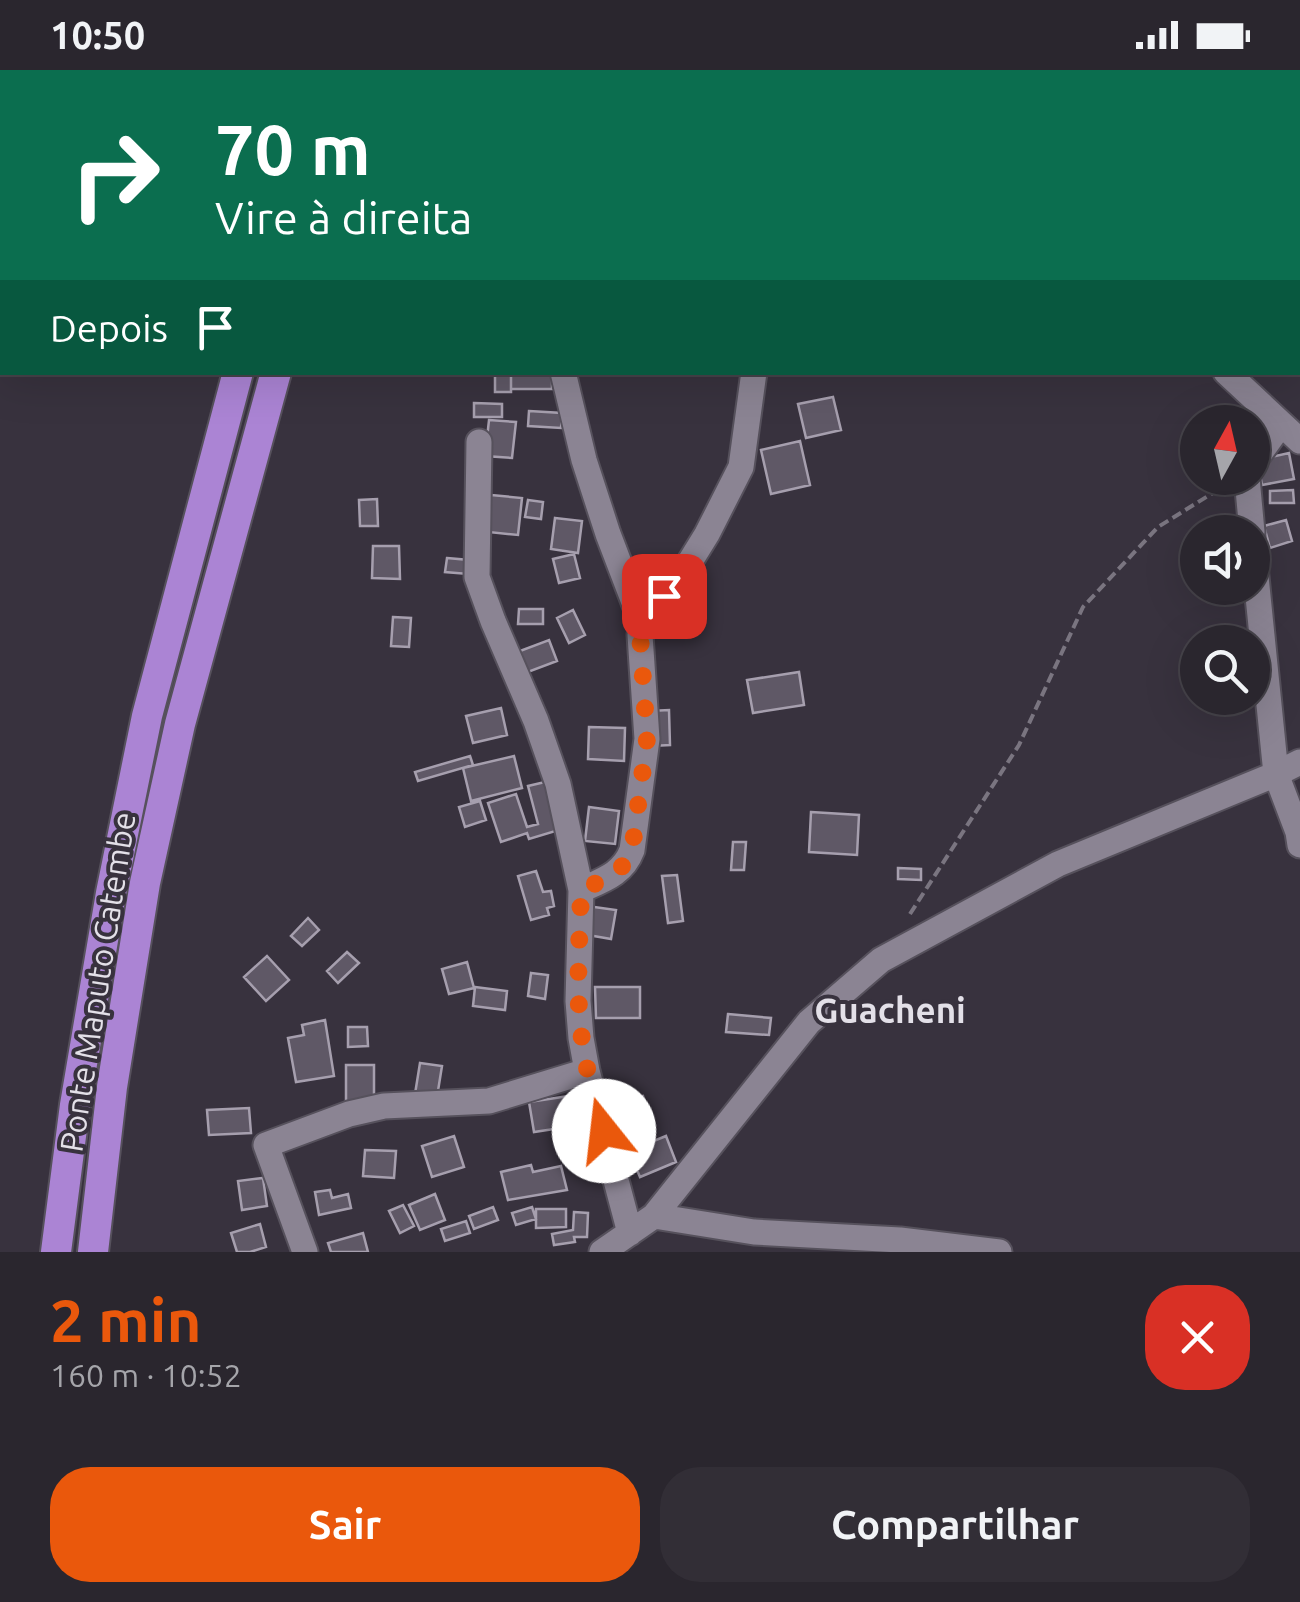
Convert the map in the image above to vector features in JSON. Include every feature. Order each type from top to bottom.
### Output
[{"type":"highway","points":[[56,1252],[75,1105],[111,893],[147,716],[237,375]]},
{"type":"highway","name":"Ponte Maputo Catembe","points":[[92,1252],[112,1087],[145,883],[180,724],[275,375]]},
{"type":"street","points":[[564,375],[584,460],[642,623]]},
{"type":"street","points":[[581,890],[620,871],[628,862],[647,739],[642,623],[678,581],[708,534],[741,467],[754,375]]},
{"type":"street","points":[[1229,375],[1290,432],[1270,449]]},
{"type":"street","points":[[479,442],[478,577],[558,784],[581,890],[578,1001],[587,1071],[630,1233]]},
{"type":"street","points":[[1259,605],[1276,774],[1300,845]]},
{"type":"street","points":[[606,1251],[654,1216],[808,1022],[881,960],[1058,864],[1300,762]]},
{"type":"street","points":[[305,1252],[266,1145],[349,1114],[384,1106],[489,1101],[587,1071]]},
{"type":"street","points":[[654,1216],[754,1232],[900,1240],[999,1252]]},
{"type":"path","points":[[881,960],[1018,746],[1083,606],[1158,527],[1210,495]]},
{"type":"building","points":[[495,375],[511,375],[511,392],[495,392]]},
{"type":"building","points":[[511,375],[552,375],[552,389],[511,389]]},
{"type":"building","points":[[833,397],[841,430],[806,438],[798,404]]},
{"type":"building","points":[[474,403],[502,404],[502,417],[474,417]]},
{"type":"building","points":[[529,411],[562,413],[561,428],[528,426]]},
{"type":"building","points":[[489,420],[516,422],[512,458],[485,456]]},
{"type":"building","points":[[800,441],[810,485],[771,494],[761,450]]},
{"type":"building","points":[[1289,453],[1294,479],[1270,484],[1270,457]]},
{"type":"building","points":[[1293,490],[1294,503],[1270,503],[1270,491]]},
{"type":"building","points":[[491,495],[522,498],[518,535],[488,532]]},
{"type":"building","points":[[377,499],[378,526],[360,526],[359,500]]},
{"type":"building","points":[[528,500],[543,502],[541,519],[525,517]]},
{"type":"building","points":[[555,518],[582,521],[578,553],[551,549]]},
{"type":"building","points":[[1286,520],[1292,541],[1270,548],[1270,524]]},
{"type":"building","points":[[373,546],[399,546],[400,579],[372,578]]},
{"type":"building","points":[[574,554],[580,578],[559,583],[553,559]]},
{"type":"building","points":[[447,558],[469,560],[468,574],[445,572]]},
{"type":"building","points":[[519,609],[543,609],[543,624],[518,624]]},
{"type":"building","points":[[573,610],[585,635],[569,643],[557,618]]},
{"type":"building","points":[[393,617],[411,618],[409,647],[391,646]]},
{"type":"building","points":[[549,640],[557,661],[520,675],[512,654]]},
{"type":"building","points":[[799,672],[804,705],[753,713],[747,680]]},
{"type":"building","points":[[501,708],[507,735],[473,743],[466,716]]},
{"type":"building","points":[[669,710],[670,745],[652,746],[650,711]]},
{"type":"building","points":[[589,727],[625,728],[624,761],[588,759]]},
{"type":"building","points":[[470,756],[473,765],[418,781],[415,772]]},
{"type":"building","points":[[514,756],[522,788],[471,801],[463,768]]},
{"type":"building","points":[[545,782],[559,830],[529,839],[527,833],[501,842],[488,803],[516,794],[527,827],[538,824],[528,786]]},
{"type":"building","points":[[480,801],[486,820],[465,827],[459,807]]},
{"type":"building","points":[[589,807],[619,811],[615,844],[585,841]]},
{"type":"building","points":[[811,812],[859,815],[857,855],[809,852]]},
{"type":"building","points":[[733,842],[746,842],[744,870],[731,870]]},
{"type":"building","points":[[898,868],[921,869],[921,880],[898,879]]},
{"type":"building","points":[[536,871],[543,892],[551,891],[554,906],[547,908],[549,915],[531,920],[518,876]]},
{"type":"building","points":[[677,875],[683,921],[668,923],[662,876]]},
{"type":"building","points":[[587,906],[616,910],[611,939],[582,934]]},
{"type":"building","points":[[308,918],[319,930],[302,946],[291,936]]},
{"type":"building","points":[[347,952],[359,963],[338,983],[327,971]]},
{"type":"building","points":[[267,956],[289,980],[266,1001],[244,977]]},
{"type":"building","points":[[467,962],[474,988],[449,994],[442,969]]},
{"type":"building","points":[[531,973],[548,975],[545,999],[528,996]]},
{"type":"building","points":[[475,987],[507,991],[505,1010],[473,1006]]},
{"type":"building","points":[[595,987],[640,987],[640,1018],[596,1018]]},
{"type":"building","points":[[728,1014],[771,1018],[769,1035],[726,1032]]},
{"type":"building","points":[[325,1020],[334,1076],[296,1082],[288,1038],[304,1035],[302,1025]]},
{"type":"building","points":[[348,1027],[367,1027],[368,1046],[348,1047]]},
{"type":"building","points":[[420,1063],[442,1066],[437,1097],[415,1094]]},
{"type":"building","points":[[346,1065],[374,1065],[374,1101],[346,1102]]},
{"type":"building","points":[[569,1096],[574,1126],[534,1132],[529,1102]]},
{"type":"building","points":[[643,1096],[650,1125],[626,1130],[619,1101]]},
{"type":"building","points":[[249,1108],[251,1133],[209,1135],[207,1110]]},
{"type":"building","points":[[454,1136],[464,1167],[432,1177],[422,1146]]},
{"type":"building","points":[[666,1136],[676,1162],[640,1177],[629,1151]]},
{"type":"building","points":[[365,1150],[396,1151],[394,1178],[363,1176]]},
{"type":"building","points":[[531,1165],[533,1172],[561,1166],[567,1190],[508,1200],[501,1172]]},
{"type":"building","points":[[263,1178],[267,1206],[242,1210],[238,1181]]},
{"type":"building","points":[[330,1190],[332,1198],[348,1194],[351,1208],[319,1215],[315,1192]]},
{"type":"building","points":[[435,1194],[445,1220],[420,1230],[409,1205]]},
{"type":"building","points":[[403,1205],[414,1226],[400,1233],[389,1211]]},
{"type":"building","points":[[493,1207],[498,1220],[474,1229],[469,1216]]},
{"type":"building","points":[[532,1207],[536,1219],[516,1225],[512,1213]]},
{"type":"building","points":[[536,1209],[566,1209],[566,1227],[536,1228]]},
{"type":"building","points":[[574,1212],[588,1213],[587,1237],[574,1237],[575,1242],[554,1245],[552,1234],[573,1230]]},
{"type":"building","points":[[466,1221],[470,1233],[445,1241],[441,1229]]},
{"type":"building","points":[[260,1224],[266,1247],[237,1252],[231,1233]]},
{"type":"building","points":[[363,1233],[368,1252],[331,1252],[328,1243]]},
{"type":"district","name":"Guacheni","points":[[890,1011]]},
{"type":"route","points":[[604,1131],[581,1038],[581,890],[620,871],[632,850],[647,739],[640,634],[642,623],[664,596]]}]
